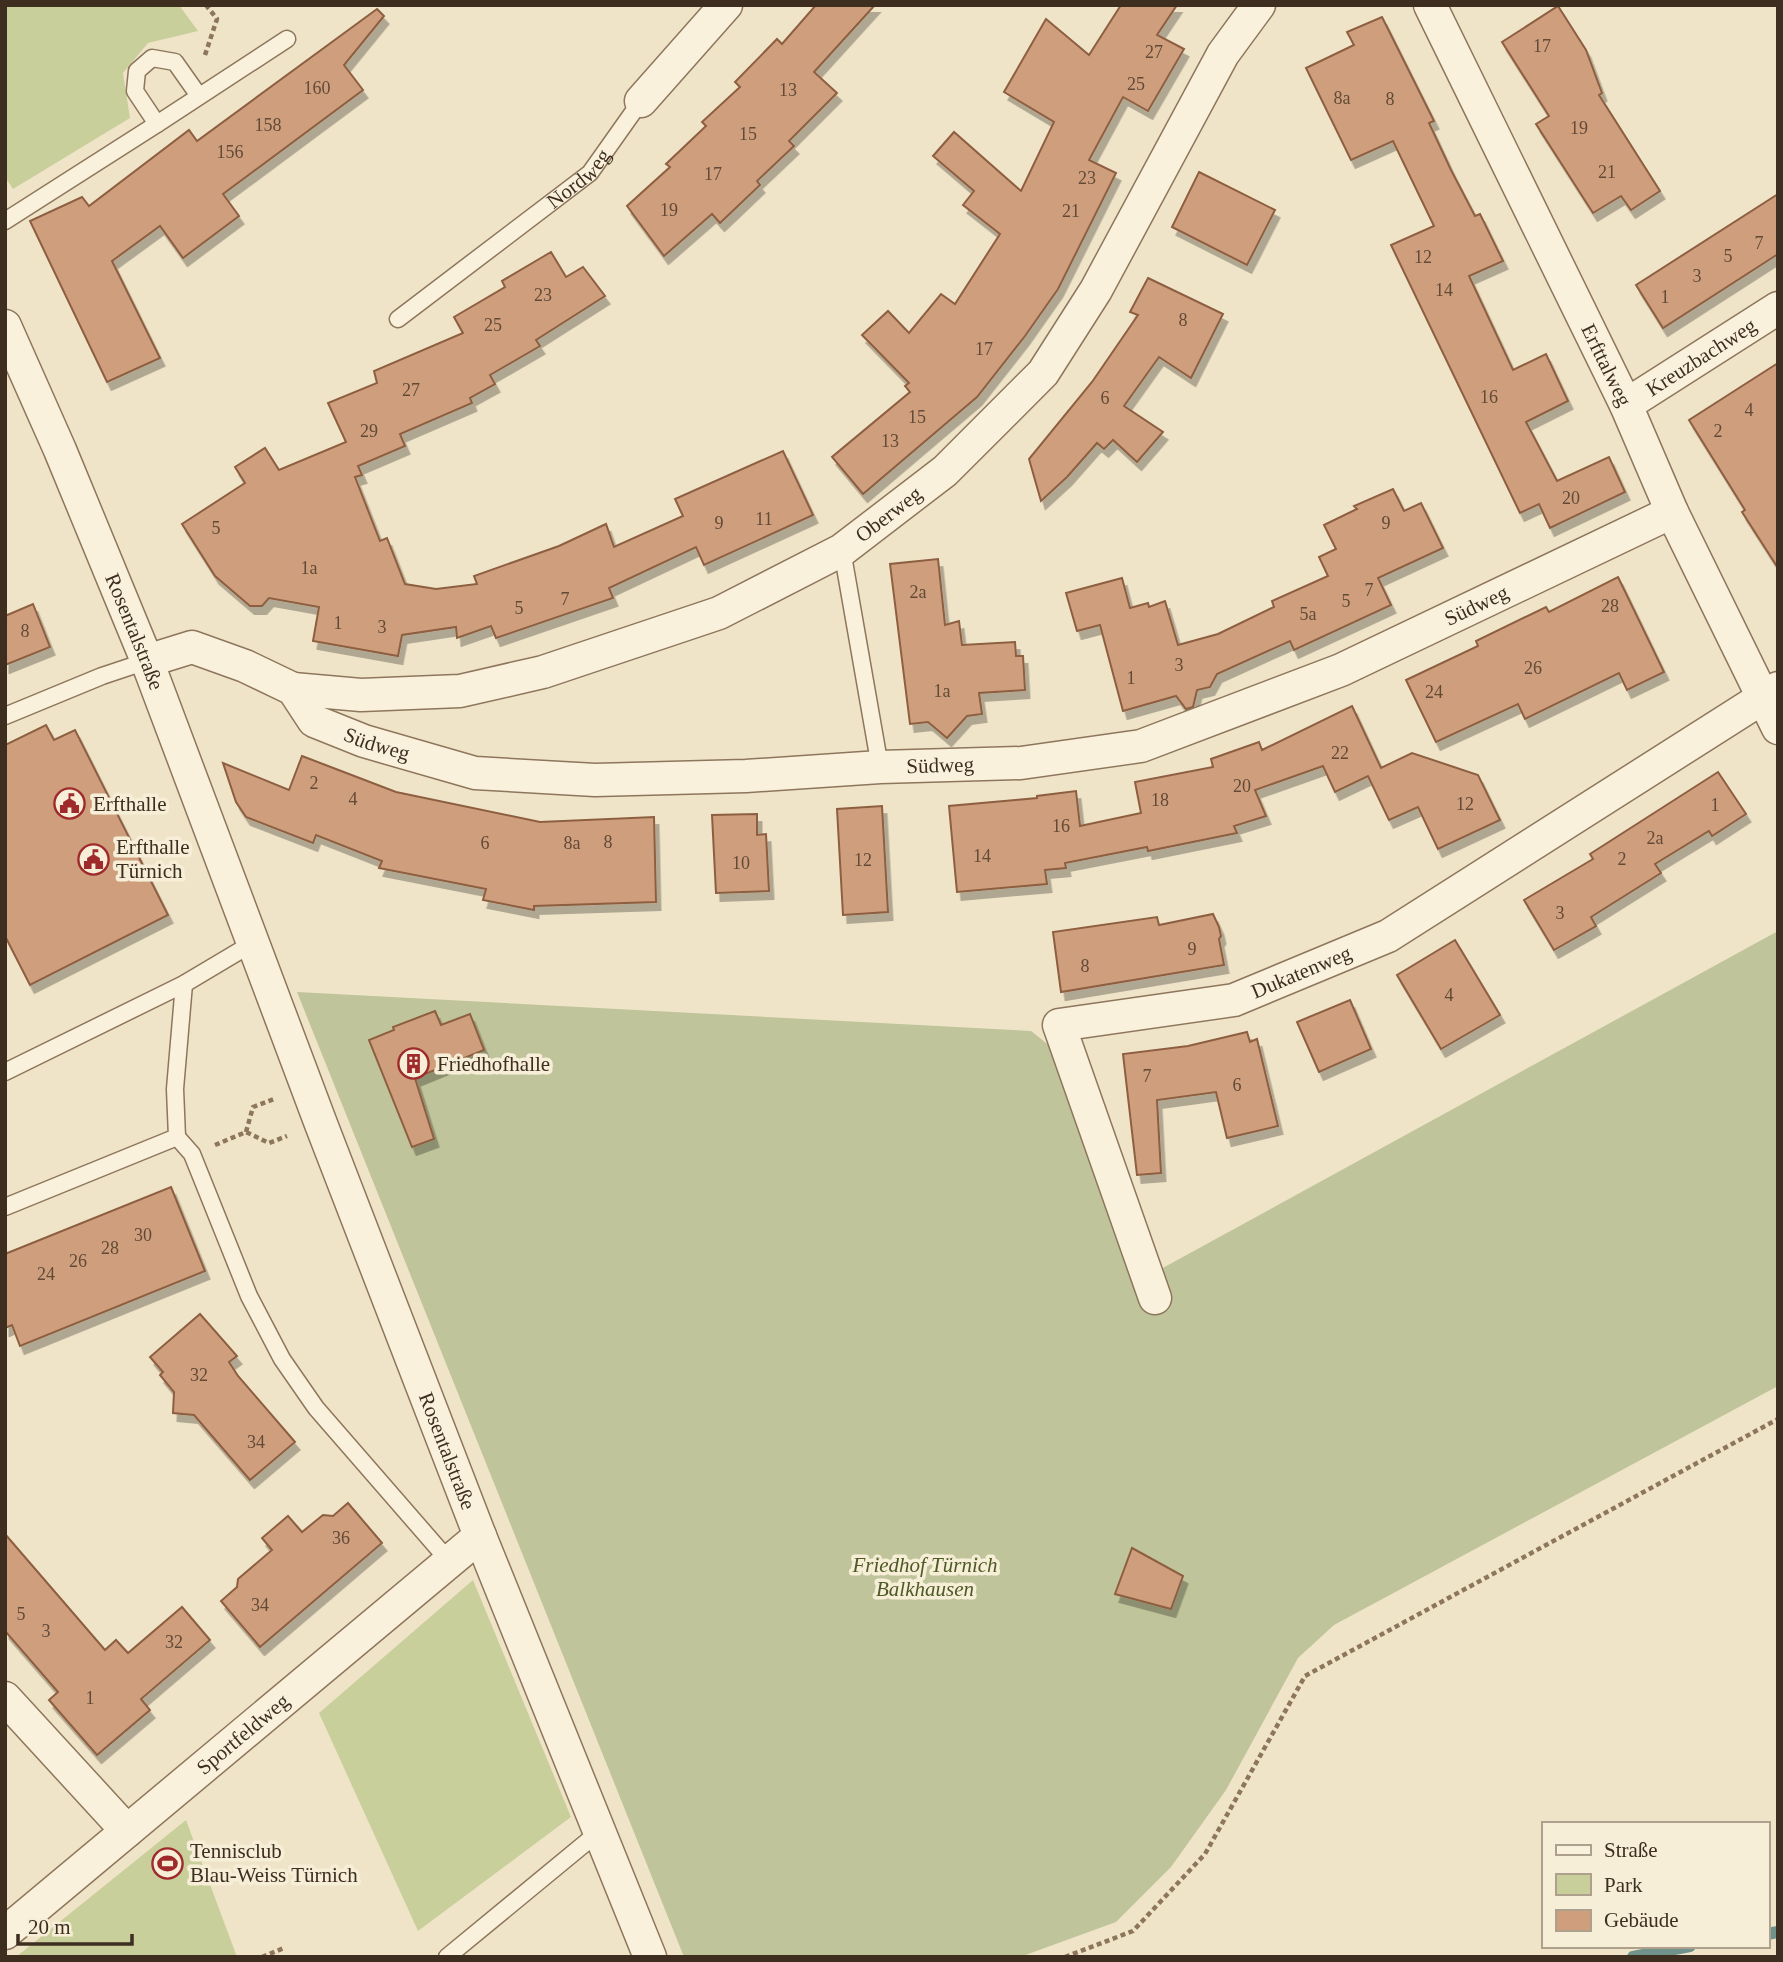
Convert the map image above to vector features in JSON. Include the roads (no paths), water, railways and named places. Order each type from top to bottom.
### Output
[{"type":"street","name":"Nordweg","points":[[641,101],[726,5]]},
{"type":"street","name":"Oberweg","points":[[293,689],[361,695],[460,691],[543,672],[719,613],[842,550],[945,471],[1043,373],[1096,290],[1223,54],[1259,5]]},
{"type":"street","name":"Erfttalweg","points":[[1430,5],[1626,405],[1672,512],[1771,693],[1778,728]]},
{"type":"street","name":"Kreuzbachweg","points":[[1626,405],[1778,308]]},
{"type":"street","name":"Rosentalstraße","points":[[5,326],[60,450],[147,661],[306,1086],[480,1536],[650,1957]]},
{"type":"street","name":"Südweg","points":[[293,689],[314,721],[364,741],[475,773],[595,780],[746,776],[880,767],[1021,762],[1141,746],[1341,670],[1672,512]]},
{"type":"street","points":[[147,661],[192,647],[245,666],[293,689]]},
{"type":"street","name":"Dukatenweg","points":[[1155,1298],[1059,1025],[1234,1000],[1388,936],[1771,693]]},
{"type":"street","name":"Sportfeldweg","points":[[5,1933],[480,1536]]},
{"type":"street","points":[[5,1698],[127,1831]]},
{"type":"lane","points":[[5,220],[286,39]]},
{"type":"lane","points":[[157,124],[135,91],[137,71],[152,58],[175,62],[200,96]]},
{"type":"lane","name":"Nordweg","points":[[398,318],[590,173],[641,101]]},
{"type":"lane","points":[[842,550],[880,767]]},
{"type":"lane","points":[[5,716],[102,676],[147,661]]},
{"type":"lane","points":[[5,1072],[184,984],[253,943]]},
{"type":"lane","points":[[184,984],[175,1089],[177,1137],[192,1154],[249,1296],[282,1359],[316,1408],[449,1561]]},
{"type":"lane","points":[[5,1207],[177,1137]]},
{"type":"lane","points":[[447,1957],[600,1830]]},
{"type":"waterway","points":[[1769,1934],[1778,1932]]},
{"type":"waterway","points":[[1633,1957],[1680,1948]]},
{"type":"place","name":"Erfthalle","points":[[70,804]]},
{"type":"place","name":"Erfthalle Türnich","points":[[93,859]]},
{"type":"place","name":"Friedhofhalle","points":[[414,1064]]},
{"type":"place","name":"Tennisclub Blau-Weiss Türnich","points":[[167,1863]]},
{"type":"park label","name":"Friedhof Türnich Balkhausen","points":[[925,1577]]}]
